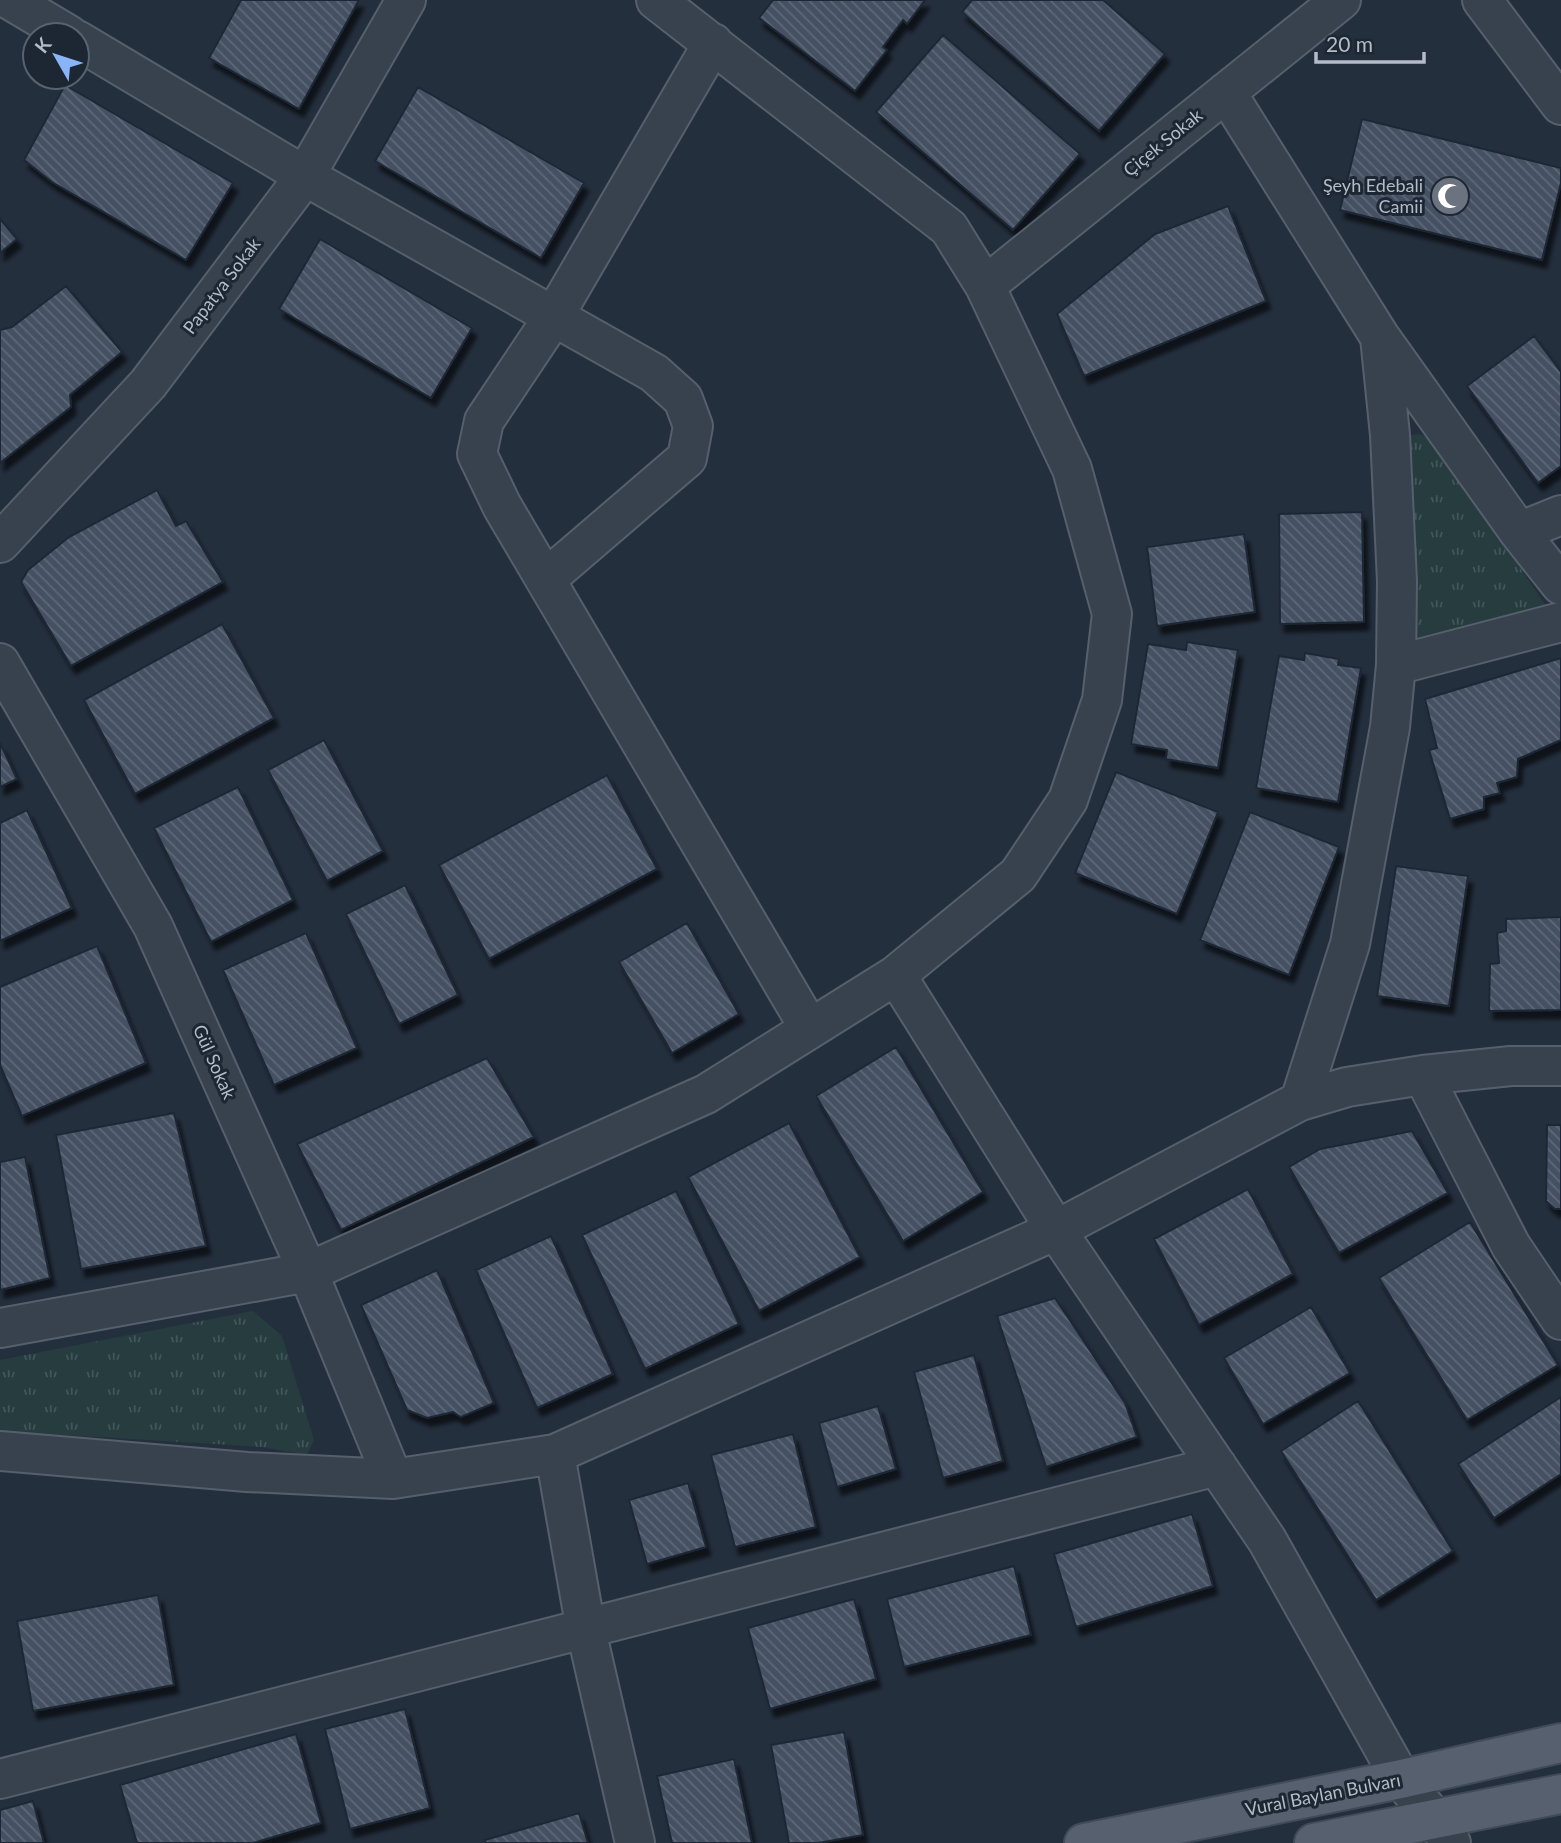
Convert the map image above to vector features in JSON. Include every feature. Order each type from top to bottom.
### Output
[{"type":"main road","name":"Vural Baylan Bulvarı","points":[[1084,1843],[1401,1779],[1561,1743]]},
{"type":"main road","points":[[1314,1843],[1443,1831],[1561,1794]]},
{"type":"street","points":[[10,0],[45,21]]},
{"type":"street","name":"Papatya Sokak","points":[[0,543],[148,384],[305,176],[406,0]]},
{"type":"street","points":[[0,1328],[308,1272],[706,1094],[896,975],[1018,875],[1068,800],[1102,700],[1112,614],[1072,469],[985,286],[949,228],[656,0]]},
{"type":"street","name":"Çiçek Sokak","points":[[985,286],[1341,0]]},
{"type":"street","points":[[1482,0],[1561,105]]},
{"type":"street","points":[[713,43],[554,316],[484,421],[477,454],[502,506],[810,1029]]},
{"type":"street","points":[[91,48],[305,176],[654,373],[683,399],[693,426],[687,458],[546,579]]},
{"type":"street","points":[[1226,92],[1380,337],[1519,532],[1561,585]]},
{"type":"street","points":[[1300,1101],[1350,944],[1390,727],[1396,665],[1397,581],[1380,337]]},
{"type":"street","points":[[1519,532],[1561,515]]},
{"type":"street","points":[[1396,665],[1561,622]]},
{"type":"street","name":"Gül Sokak","points":[[0,663],[153,926],[308,1272],[393,1479]]},
{"type":"street","points":[[896,975],[1056,1230],[1267,1540],[1401,1779],[1443,1831]]},
{"type":"street","points":[[0,1451],[247,1472],[393,1479],[555,1454],[1056,1230],[1300,1101],[1347,1087],[1423,1075],[1511,1066],[1561,1066]]},
{"type":"street","points":[[1423,1075],[1511,1246],[1561,1320]]},
{"type":"street","points":[[555,1454],[586,1630],[635,1843]]},
{"type":"street","points":[[0,1779],[1217,1466]]},
{"type":"green space","points":[[1420,434],[1432,439],[1546,606],[1417,638],[1402,446],[1411,435]]},
{"type":"green space","points":[[253,1311],[282,1336],[314,1440],[307,1455],[263,1447],[0,1431],[0,1360]]},
{"type":"building","points":[[241,0],[359,0],[299,109],[209,58]]},
{"type":"building","points":[[773,0],[925,0],[907,24],[903,20],[883,47],[887,50],[855,91],[759,18]]},
{"type":"building","points":[[972,0],[1103,0],[1165,54],[1099,131],[962,12]]},
{"type":"building","points":[[943,35],[1080,154],[1013,230],[876,112]]},
{"type":"building","points":[[418,87],[584,183],[541,258],[375,161]]},
{"type":"building","points":[[62,91],[75,91],[233,183],[186,260],[52,182],[24,160]]},
{"type":"building","name":"Şeyh Edebali Camii","points":[[1362,119],[1561,168],[1561,183],[1542,260],[1340,210]]},
{"type":"building","points":[[1228,206],[1266,301],[1084,376],[1057,314],[1155,234]]},
{"type":"building","points":[[0,219],[17,239],[0,253]]},
{"type":"building","points":[[320,239],[472,328],[431,398],[279,309]]},
{"type":"building","points":[[66,286],[122,352],[70,395],[71,407],[0,463],[0,330],[12,327]]},
{"type":"building","points":[[1534,336],[1561,372],[1561,466],[1538,483],[1467,386]]},
{"type":"building","points":[[157,490],[176,526],[186,521],[223,582],[71,666],[21,582],[28,570],[69,537]]},
{"type":"building","points":[[1362,512],[1364,622],[1280,624],[1279,514]]},
{"type":"building","points":[[1244,534],[1255,612],[1157,626],[1147,547]]},
{"type":"building","points":[[222,624],[274,718],[135,794],[84,700]]},
{"type":"building","points":[[1187,642],[1238,650],[1218,768],[1166,759],[1167,750],[1131,744],[1148,644],[1186,650]]},
{"type":"building","points":[[1305,653],[1339,659],[1338,665],[1361,668],[1338,802],[1256,788],[1279,656],[1304,660]]},
{"type":"building","points":[[1561,658],[1561,740],[1518,759],[1517,777],[1497,783],[1500,793],[1484,797],[1484,809],[1450,819],[1429,750],[1437,748],[1425,699]]},
{"type":"building","points":[[324,740],[383,851],[327,881],[268,770]]},
{"type":"building","points":[[0,743],[17,779],[0,787]]},
{"type":"building","points":[[1116,772],[1218,812],[1177,914],[1075,873]]},
{"type":"building","points":[[607,775],[657,869],[489,959],[439,865]]},
{"type":"building","points":[[238,787],[293,900],[211,942],[154,828]]},
{"type":"building","points":[[27,810],[72,908],[0,941],[0,823]]},
{"type":"building","points":[[1250,812],[1339,847],[1289,975],[1200,940]]},
{"type":"building","points":[[1396,866],[1468,876],[1449,1006],[1377,996]]},
{"type":"building","points":[[405,885],[458,995],[399,1024],[346,914]]},
{"type":"building","points":[[1561,917],[1561,1010],[1489,1011],[1490,964],[1499,963],[1497,933],[1506,931],[1506,919]]},
{"type":"building","points":[[687,923],[739,1014],[672,1053],[619,962]]},
{"type":"building","points":[[306,933],[357,1048],[274,1085],[223,970]]},
{"type":"building","points":[[97,946],[146,1063],[22,1116],[0,1065],[0,987]]},
{"type":"building","points":[[896,1047],[983,1192],[903,1241],[816,1096]]},
{"type":"building","points":[[487,1058],[534,1137],[341,1230],[297,1144]]},
{"type":"building","points":[[174,1113],[206,1246],[81,1269],[56,1135]]},
{"type":"building","points":[[789,1123],[860,1257],[759,1311],[688,1177]]},
{"type":"building","points":[[1547,1125],[1561,1125],[1561,1209],[1555,1209],[1546,1201]]},
{"type":"building","points":[[1412,1131],[1448,1193],[1339,1253],[1289,1167],[1320,1149]]},
{"type":"building","points":[[25,1157],[50,1278],[0,1290],[0,1162]]},
{"type":"building","points":[[1248,1189],[1293,1274],[1199,1325],[1154,1239]]},
{"type":"building","points":[[676,1191],[739,1324],[645,1369],[582,1235]]},
{"type":"building","points":[[1470,1222],[1558,1365],[1467,1420],[1379,1278]]},
{"type":"building","points":[[551,1236],[613,1374],[537,1408],[476,1270]]},
{"type":"building","points":[[437,1270],[494,1403],[461,1417],[453,1412],[427,1418],[407,1410],[361,1305]]},
{"type":"building","points":[[1055,1298],[1125,1403],[1137,1437],[1046,1467],[997,1316]]},
{"type":"building","points":[[1311,1307],[1350,1373],[1263,1424],[1224,1358]]},
{"type":"building","points":[[974,1355],[1003,1461],[943,1478],[914,1372]]},
{"type":"building","points":[[1561,1397],[1561,1474],[1494,1518],[1458,1464]]},
{"type":"building","points":[[1358,1401],[1453,1551],[1376,1600],[1281,1451]]},
{"type":"building","points":[[878,1406],[896,1469],[837,1487],[819,1423]]},
{"type":"building","points":[[793,1434],[816,1527],[735,1547],[711,1455]]},
{"type":"building","points":[[688,1483],[706,1547],[647,1564],[629,1500]]},
{"type":"building","points":[[1192,1514],[1213,1586],[1076,1627],[1054,1554]]},
{"type":"building","points":[[1014,1566],[1031,1635],[904,1667],[887,1599]]},
{"type":"building","points":[[158,1595],[174,1685],[33,1711],[17,1621]]},
{"type":"building","points":[[854,1599],[876,1679],[770,1709],[748,1628]]},
{"type":"building","points":[[405,1709],[430,1808],[350,1829],[325,1729]]},
{"type":"building","points":[[844,1732],[863,1835],[818,1843],[789,1843],[771,1745]]},
{"type":"building","points":[[296,1734],[321,1823],[253,1843],[137,1843],[120,1785]]},
{"type":"building","points":[[734,1759],[752,1843],[672,1843],[657,1776]]},
{"type":"building","points":[[33,1801],[44,1843],[0,1843],[0,1810]]},
{"type":"building","points":[[579,1813],[588,1843],[486,1843],[485,1840]]},
{"type":"place","name":"Şeyh Edebali Camii","points":[[1450,196]]}]
